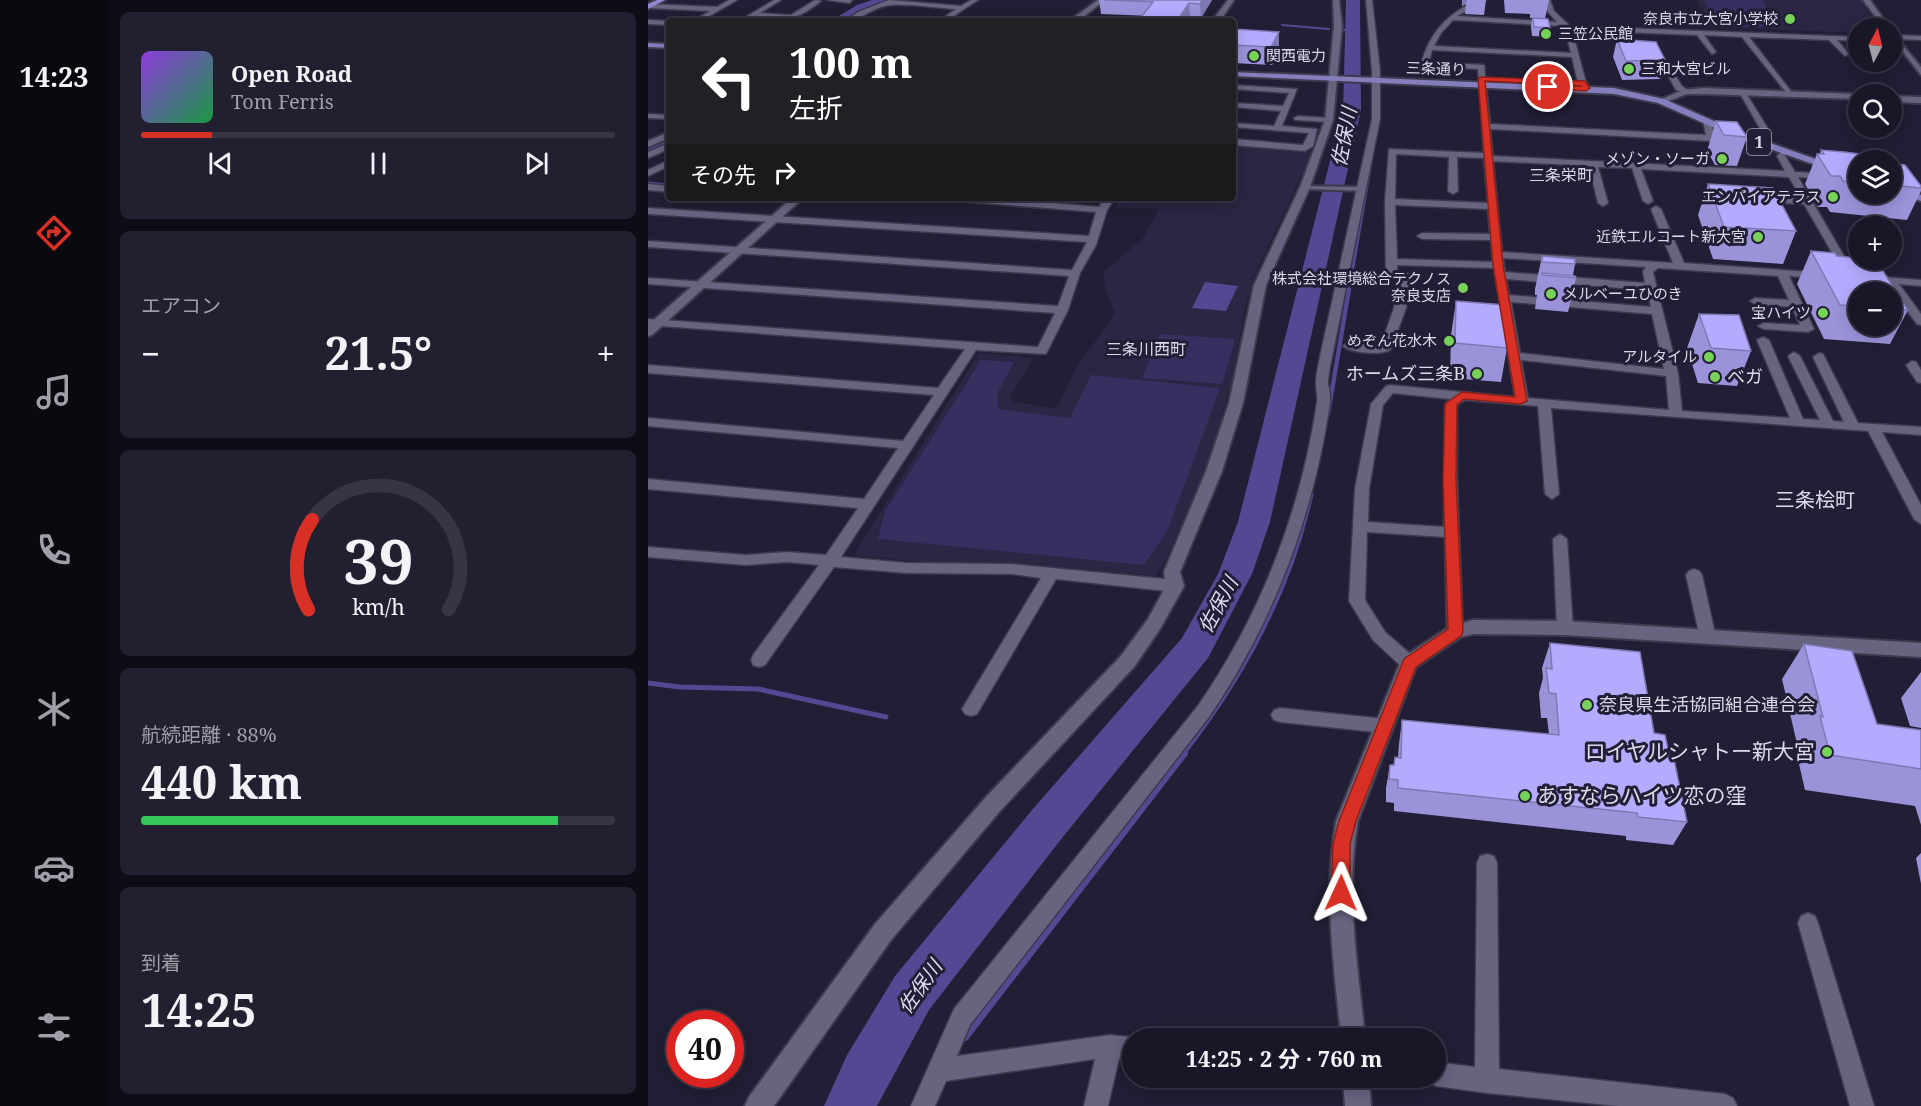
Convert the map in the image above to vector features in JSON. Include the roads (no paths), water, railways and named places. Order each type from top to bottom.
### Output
[{"type":"highway","points":[[649,4],[662,0]]},
{"type":"main road","points":[[648,48],[666,49]]},
{"type":"main road","name":"三条通り","points":[[1236,69],[1373,78],[1635,89],[1671,97]]},
{"type":"main road","name":"三条通り","points":[[1236,74],[1335,76]]},
{"type":"main road","name":"三条通り","points":[[1585,86],[1661,102]]},
{"type":"main road","name":"1","points":[[1671,97],[1765,138],[1848,167]]},
{"type":"main road","name":"1","points":[[1661,102],[1736,135],[1848,174]]},
{"type":"main road","points":[[1902,184],[1921,191]]},
{"type":"main road","points":[[1902,191],[1921,198]]},
{"type":"street","points":[[701,18],[734,0]]},
{"type":"street","points":[[747,18],[778,0]]},
{"type":"street","points":[[801,0],[820,0]]},
{"type":"street","points":[[752,15],[792,17],[820,0]]},
{"type":"street","points":[[830,0],[849,1]]},
{"type":"street","points":[[855,18],[895,0]]},
{"type":"street","points":[[947,18],[975,0]]},
{"type":"street","points":[[1077,18],[1102,0]]},
{"type":"street","points":[[1218,18],[1231,0]]},
{"type":"street","points":[[758,1106],[883,932],[993,804],[1127,662],[1154,624],[1175,586],[1172,572],[1214,471],[1236,403],[1260,285],[1308,187],[1329,120],[1338,26],[1336,0]]},
{"type":"street","points":[[923,1106],[962,1017],[1215,695],[1227,677],[1284,561],[1307,485],[1324,399],[1322,382],[1358,189],[1376,119],[1369,0]]},
{"type":"street","points":[[1483,0],[1449,18],[1436,34],[1425,64],[1481,67],[1495,237],[1521,401]]},
{"type":"street","points":[[1547,0],[1551,12],[1566,26],[1585,86]]},
{"type":"street","points":[[1866,0],[1880,18]]},
{"type":"street","points":[[884,3],[964,8]]},
{"type":"street","points":[[649,4],[717,9]]},
{"type":"street","points":[[1449,18],[1644,31],[1848,39]]},
{"type":"street","points":[[648,22],[666,23]]},
{"type":"street","points":[[1644,31],[1679,88],[1686,92]]},
{"type":"street","points":[[1699,33],[1712,52]]},
{"type":"street","points":[[1744,35],[1789,94]]},
{"type":"street","points":[[1831,38],[1845,54]]},
{"type":"street","points":[[1902,38],[1921,38]]},
{"type":"street","points":[[1430,48],[1575,55]]},
{"type":"street","points":[[1902,49],[1921,73]]},
{"type":"street","points":[[1236,87],[1294,91],[1277,128]]},
{"type":"street","points":[[1661,102],[1686,92],[1741,92],[1848,97]]},
{"type":"street","points":[[1741,92],[1766,132],[1765,138]]},
{"type":"street","points":[[1902,99],[1921,100]]},
{"type":"street","points":[[1236,105],[1286,109]]},
{"type":"street","points":[[648,116],[666,117]]},
{"type":"street","points":[[1298,118],[1329,120]]},
{"type":"street","points":[[1486,126],[1711,138],[1707,121]]},
{"type":"street","points":[[1236,125],[1314,131],[1310,144],[1305,148],[1236,142]]},
{"type":"street","points":[[648,144],[666,136]]},
{"type":"street","points":[[648,155],[666,147]]},
{"type":"street","points":[[1349,346],[1385,349],[1400,308],[1405,275],[1391,275],[1392,151],[1848,178]]},
{"type":"street","points":[[1784,152],[1781,156],[1851,277]]},
{"type":"street","points":[[1453,154],[1453,191]]},
{"type":"street","points":[[648,173],[666,164]]},
{"type":"street","points":[[1593,164],[1603,203]]},
{"type":"street","points":[[1636,166],[1648,201]]},
{"type":"street","points":[[1902,182],[1907,182]]},
{"type":"street","points":[[648,187],[666,189]]},
{"type":"street","points":[[1308,187],[1358,189]]},
{"type":"street","points":[[1764,199],[1807,201]]},
{"type":"street","points":[[648,332],[653,323],[701,285],[795,201]]},
{"type":"street","points":[[994,201],[1102,210]]},
{"type":"street","points":[[653,323],[1042,351],[1062,310],[1075,273],[1093,239],[1102,210],[1108,201]]},
{"type":"street","points":[[1390,202],[1493,206]]},
{"type":"street","points":[[1656,209],[1680,267]]},
{"type":"street","points":[[648,211],[1093,239]]},
{"type":"street","points":[[1422,236],[1495,237]]},
{"type":"street","points":[[648,244],[1075,273]]},
{"type":"street","points":[[1392,262],[1655,265],[1921,283]]},
{"type":"street","points":[[1499,265],[1653,287]]},
{"type":"street","points":[[1655,265],[1648,271],[1672,373],[1677,402],[1676,414]]},
{"type":"street","points":[[1764,326],[1808,329],[1782,273]]},
{"type":"street","points":[[1890,280],[1921,322]]},
{"type":"street","points":[[648,281],[1062,310]]},
{"type":"street","points":[[1505,298],[1658,311]]},
{"type":"street","points":[[1755,302],[1797,304]]},
{"type":"street","points":[[1763,340],[1798,422]]},
{"type":"street","points":[[759,660],[830,561],[972,347]]},
{"type":"street","points":[[1515,356],[1672,373]]},
{"type":"street","points":[[1794,356],[1828,424]]},
{"type":"street","points":[[1819,357],[1853,426]]},
{"type":"street","points":[[1912,365],[1921,379]]},
{"type":"street","points":[[648,369],[941,392]]},
{"type":"street","points":[[1409,663],[1379,636],[1357,601],[1362,489],[1377,404],[1390,389],[1676,414],[1921,431]]},
{"type":"street","points":[[1455,632],[1451,404],[1462,396]]},
{"type":"street","points":[[1544,403],[1552,494]]},
{"type":"street","points":[[648,422],[906,445]]},
{"type":"street","points":[[1873,428],[1921,519]]},
{"type":"street","points":[[648,484],[866,504]]},
{"type":"street","points":[[1361,526],[1452,533]]},
{"type":"street","points":[[1560,539],[1565,628]]},
{"type":"street","points":[[648,552],[746,561],[780,556],[907,568],[1052,572],[1175,586]]},
{"type":"street","points":[[971,709],[1052,572]]},
{"type":"street","points":[[1694,575],[1708,638]]},
{"type":"street","points":[[1352,1028],[1341,893],[1341,844],[1347,821],[1409,663],[1455,632],[1473,627],[1565,628],[1921,650]]},
{"type":"street","points":[[1280,715],[1385,726]]},
{"type":"street","points":[[1487,863],[1487,1081]]},
{"type":"street","points":[[1808,923],[1862,1106]]},
{"type":"street","points":[[939,1070],[1121,1046]]},
{"type":"street","points":[[1096,1106],[1121,1046]]},
{"type":"street","points":[[1446,1075],[1725,1106]]},
{"type":"street","points":[[1357,1088],[1358,1106]]},
{"type":"waterway","points":[[844,18],[862,8],[885,0]]},
{"type":"waterway","name":"佐保川","points":[[850,1106],[865,1073],[912,993],[1047,824],[1195,648],[1235,574],[1254,522],[1352,110],[1353,0]]},
{"type":"waterway","points":[[1282,25],[1329,29]]},
{"type":"waterway","points":[[1340,30],[1354,30]]},
{"type":"waterway","points":[[648,150],[666,142]]},
{"type":"waterway","points":[[1351,279],[1373,151]]},
{"type":"waterway","points":[[648,183],[666,185]]},
{"type":"waterway","points":[[1328,414],[1351,277]]},
{"type":"waterway","points":[[1183,754],[1225,694],[1262,631],[1291,564],[1311,494]]},
{"type":"waterway","points":[[648,683],[680,687],[758,689],[886,717]]},
{"type":"waterway","points":[[965,1037],[1184,753]]},
{"type":"place","name":"奈良市立大宮小学校","points":[[1790,19]]},
{"type":"place","name":"三笠公民館","points":[[1546,34]]},
{"type":"place","name":"関西電力","points":[[1254,56]]},
{"type":"place","name":"三和大宮ビル","points":[[1629,69]]},
{"type":"place","name":"メゾン・ソーガ","points":[[1722,159]]},
{"type":"place","name":"エンパイアテラス","points":[[1833,197]]},
{"type":"place","name":"近鉄エルコート新大宮","points":[[1758,237]]},
{"type":"place","name":"株式会社環境総合テクノス 奈良支店","points":[[1463,288]]},
{"type":"place","name":"メルベーユひのき","points":[[1551,294]]},
{"type":"place","name":"宝ハイツ","points":[[1823,313]]},
{"type":"place","name":"めぞん花水木","points":[[1449,341]]},
{"type":"place","name":"アルタイル","points":[[1709,357]]},
{"type":"place","name":"ホームズ三条B","points":[[1477,374]]},
{"type":"place","name":"ベガ","points":[[1715,377]]},
{"type":"place","name":"奈良県生活協同組合連合会","points":[[1587,705]]},
{"type":"place","name":"ロイヤルシャトー新大宮","points":[[1827,752]]},
{"type":"place","name":"あすならハイツ恋の窪","points":[[1525,796]]},
{"type":"district","name":"三条栄町","points":[[1561,175]]},
{"type":"district","name":"三条川西町","points":[[1146,349]]},
{"type":"district","name":"三条桧町","points":[[1815,500]]}]
